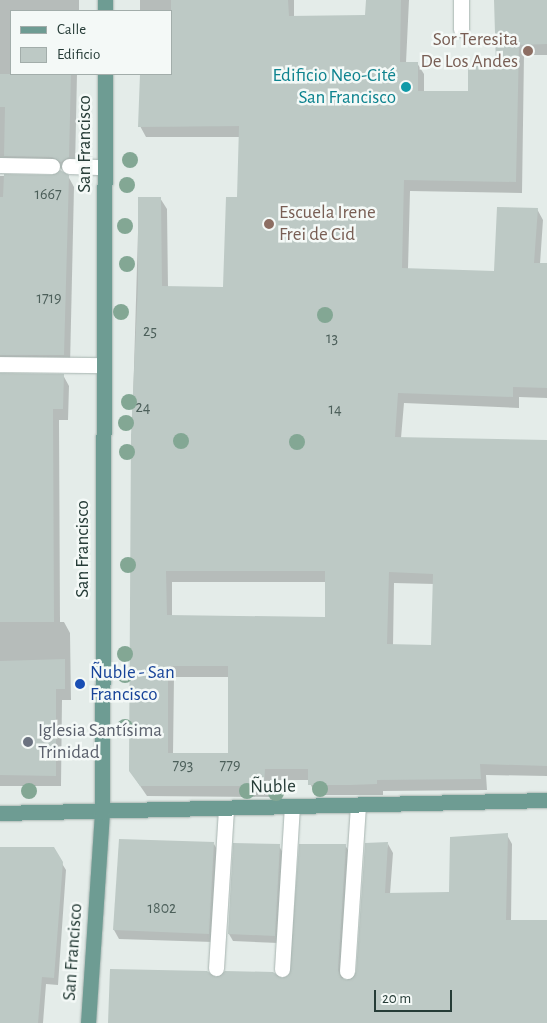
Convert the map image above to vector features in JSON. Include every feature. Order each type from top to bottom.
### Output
[{"type":"main road","name":"San Francisco","points":[[88,1023],[102,812],[105,75]]},
{"type":"main road","name":"Ñuble","points":[[0,813],[547,800]]},
{"type":"street","points":[[461,0],[461,29]]},
{"type":"street","points":[[0,165],[52,166]]},
{"type":"street","points":[[69,166],[105,167]]},
{"type":"street","points":[[0,364],[103,365]]},
{"type":"street","points":[[348,971],[358,805]]},
{"type":"street","points":[[282,969],[292,807]]},
{"type":"street","points":[[216,968],[226,809]]},
{"type":"building","points":[[171,0],[288,0],[289,16],[365,15],[366,0],[401,0],[400,62],[418,62],[418,91],[468,91],[468,65],[496,66],[494,0],[547,0],[547,44],[519,45],[516,182],[404,180],[402,268],[494,271],[497,207],[538,208],[534,263],[547,263],[547,388],[513,387],[513,397],[398,393],[395,437],[547,440],[547,766],[480,764],[481,779],[377,780],[377,784],[350,785],[308,785],[308,769],[265,769],[264,786],[140,786],[129,771],[131,435],[138,285],[138,197],[161,197],[162,286],[223,287],[226,197],[237,197],[239,126],[138,127],[140,75],[172,75]],"holes":[[[166,571],[325,571],[325,617],[167,615]],[[389,572],[433,574],[431,645],[387,644]],[[168,666],[228,666],[228,753],[168,753]]]},
{"type":"building","points":[[0,74],[71,75],[69,157],[61,162],[52,157],[4,156],[5,107],[0,107]]},
{"type":"building","points":[[60,170],[69,175],[64,355],[0,355],[0,197],[3,197],[4,174],[52,175]]},
{"type":"building","points":[[0,373],[64,374],[63,409],[53,409],[54,622],[0,622]]},
{"type":"building","points":[[65,659],[65,689],[56,689],[56,776],[0,775],[0,661]]},
{"type":"building","points":[[508,833],[506,920],[547,920],[547,1023],[108,1023],[110,969],[207,971],[216,977],[225,971],[273,972],[282,978],[289,975],[299,844],[346,844],[338,970],[341,978],[347,980],[356,972],[365,843],[388,842],[385,893],[449,892],[450,837]]},
{"type":"building","points":[[119,839],[214,842],[209,934],[113,930]]},
{"type":"building","points":[[233,843],[280,844],[275,936],[228,934]]},
{"type":"building","points":[[0,847],[54,847],[63,862],[54,978],[42,977],[38,1023],[0,1023]]},
{"type":"place","name":"Sor Teresita De Los Andes","points":[[528,51]]},
{"type":"place","name":"Edificio Neo-Cité San Francisco","points":[[406,87]]},
{"type":"place","name":"Escuela Irene Frei de Cid","points":[[269,224]]},
{"type":"place","name":"Ñuble - San Francisco","points":[[80,684]]},
{"type":"place","name":"Iglesia Santísima Trinidad","points":[[28,742]]}]
